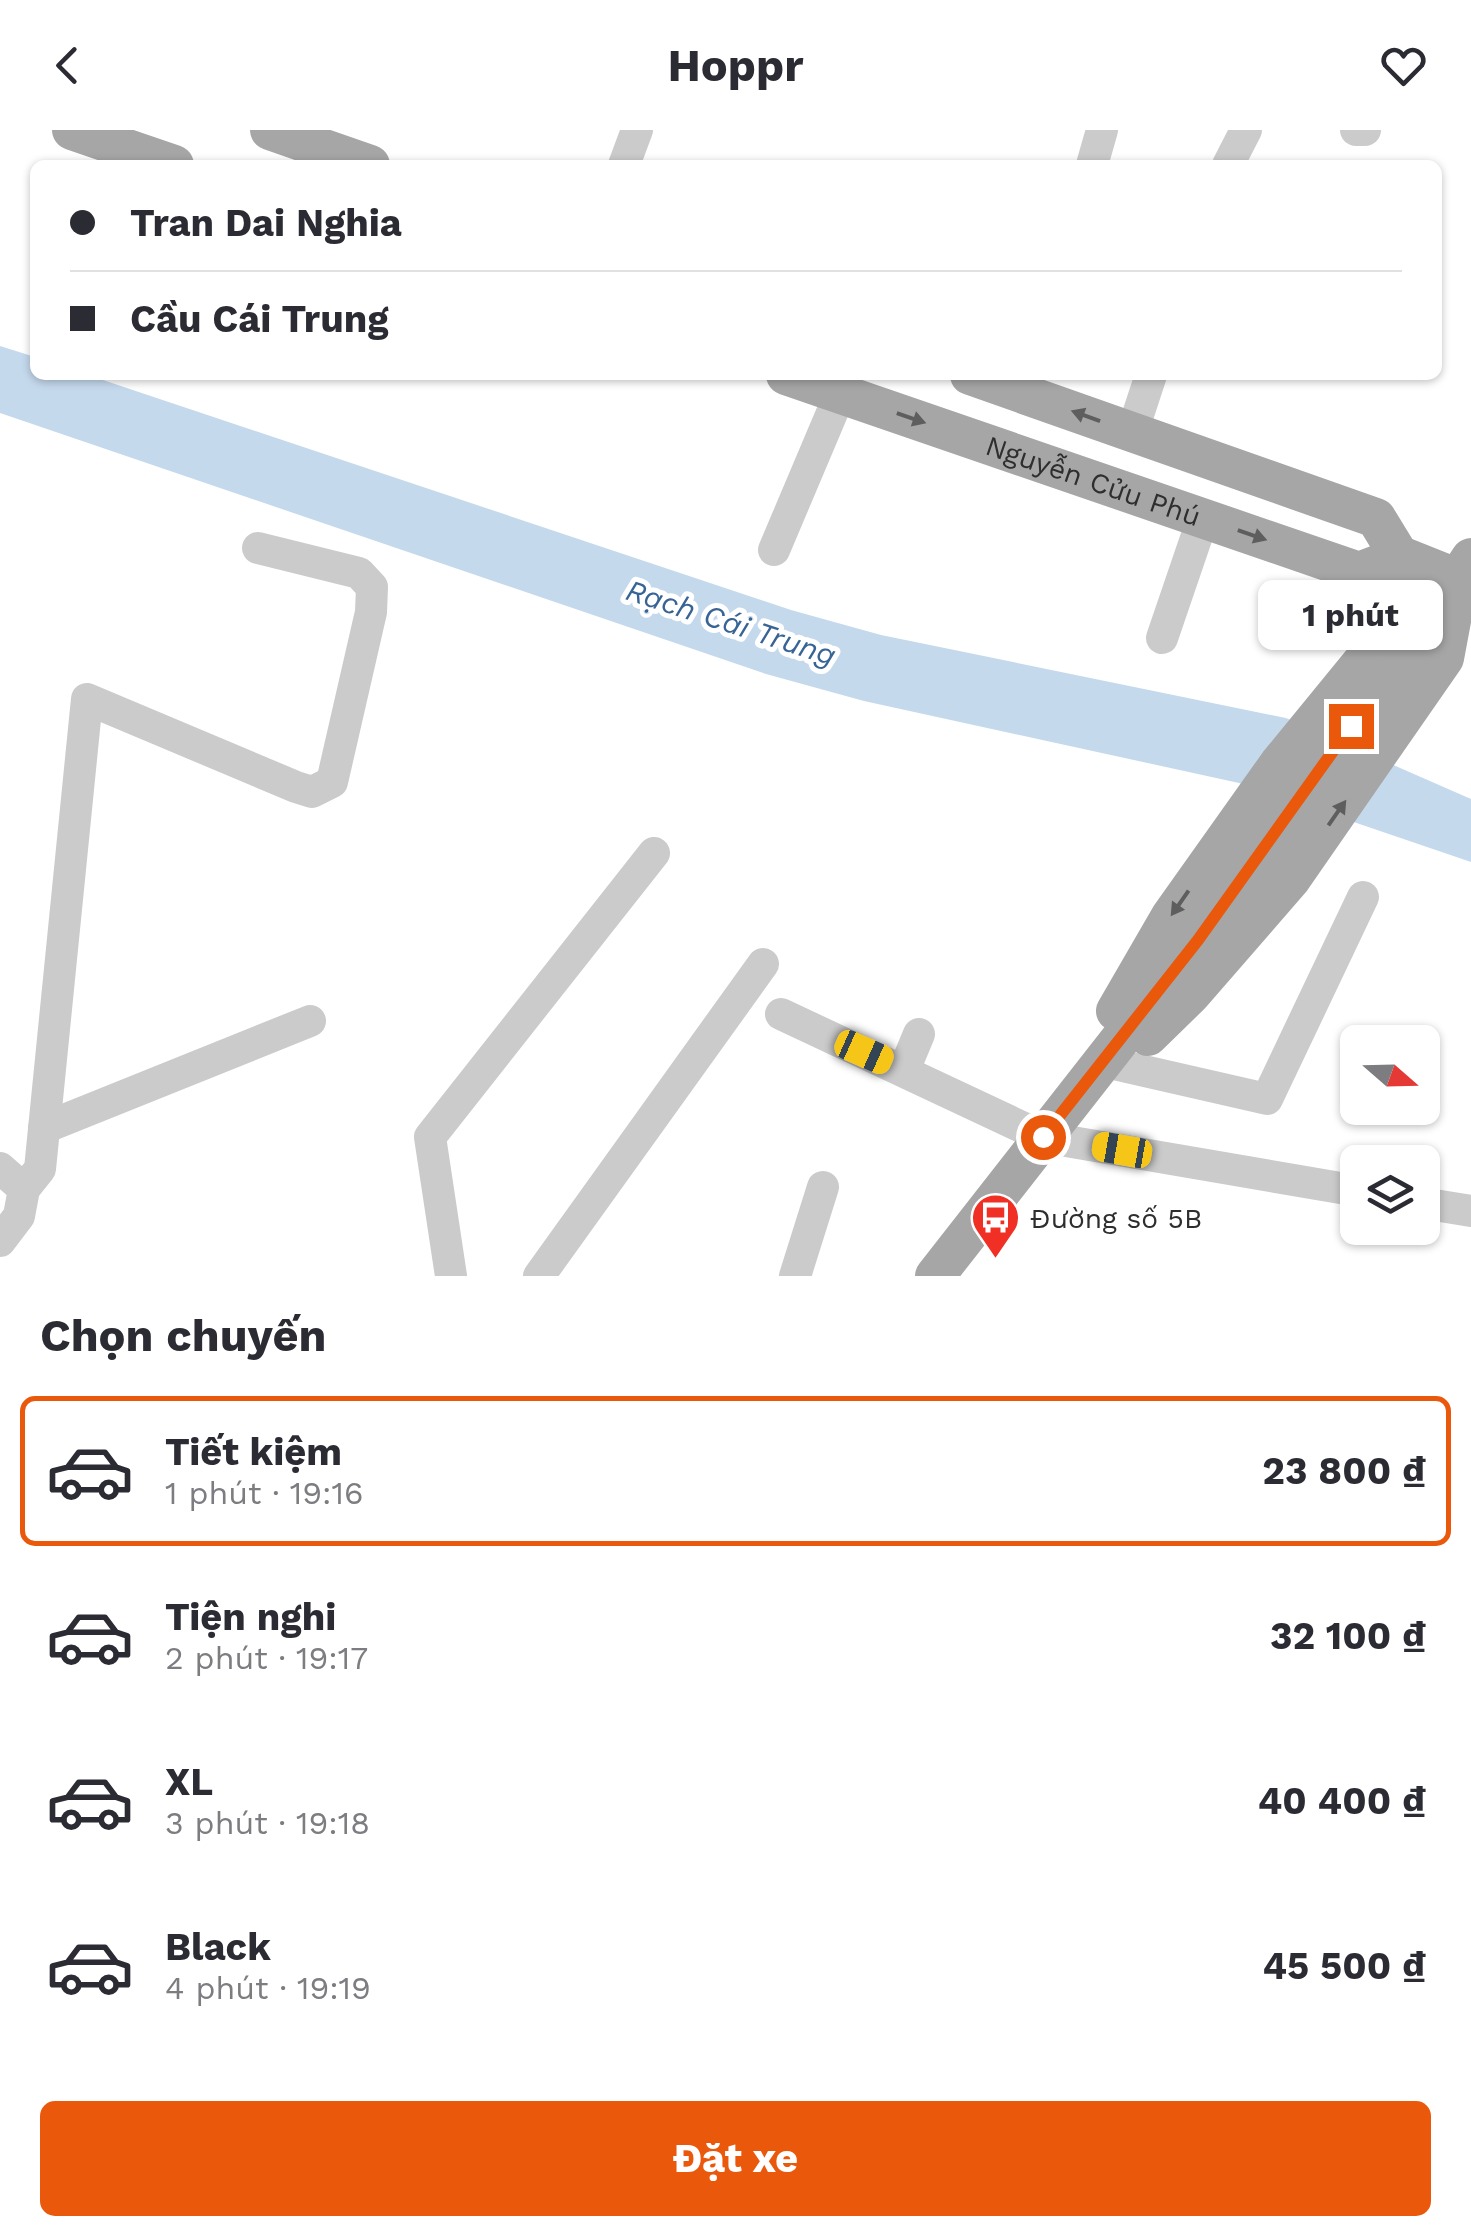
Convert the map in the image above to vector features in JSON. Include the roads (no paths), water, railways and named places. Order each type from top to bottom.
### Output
[{"type":"main road","points":[[72,130],[159,160]]},
{"type":"main road","points":[[270,130],[356,160]]},
{"type":"main road","name":"Nguyễn Cửu Phú","points":[[800,380],[1359,572],[1401,556],[1376,518],[1132,432],[1026,384],[1001,380]]},
{"type":"main road","points":[[1401,556],[1467,574]]},
{"type":"main road","points":[[1043,1137],[1191,994],[1290,880],[1410,588],[1409,572],[1401,556]]},
{"type":"main road","points":[[1392,626],[1467,574]]},
{"type":"main road","points":[[1444,658],[1467,574]]},
{"type":"main road","points":[[935,1276],[1043,1137],[1171,916],[1353,726],[1467,574]]},
{"type":"main road","points":[[1353,726],[1444,658],[1471,624]]},
{"type":"street","points":[[626,160],[637,130]]},
{"type":"street","points":[[1093,160],[1102,130]]},
{"type":"street","points":[[1231,160],[1246,130]]},
{"type":"street","points":[[1356,130],[1365,130]]},
{"type":"street","points":[[1132,432],[1149,380]]},
{"type":"street","points":[[774,550],[840,394]]},
{"type":"street","points":[[1162,638],[1203,518]]},
{"type":"street","points":[[0,1241],[19,1216],[12,1179],[40,1169],[87,698],[296,787],[312,792],[332,782],[371,612],[372,586],[359,574],[258,548]]},
{"type":"street","points":[[451,1276],[430,1137],[654,853]]},
{"type":"street","points":[[1118,1065],[1267,1099],[1363,897]]},
{"type":"street","points":[[539,1276],[763,964]]},
{"type":"street","points":[[781,1014],[1043,1137],[1340,1189]]},
{"type":"street","points":[[44,1128],[310,1020]]},
{"type":"street","points":[[904,1070],[919,1034]]},
{"type":"street","points":[[795,1276],[823,1188]]},
{"type":"street","points":[[1440,1206],[1471,1211]]},
{"type":"water","name":"Rạch Cái Trung","points":[[0,346],[30,355],[30,380],[103,380],[791,610],[881,635],[1286,718],[1471,799],[1471,862],[1239,783],[864,701],[766,674],[0,413]]},
{"type":"place","name":"Đường số 5B","points":[[995,1260]]}]
